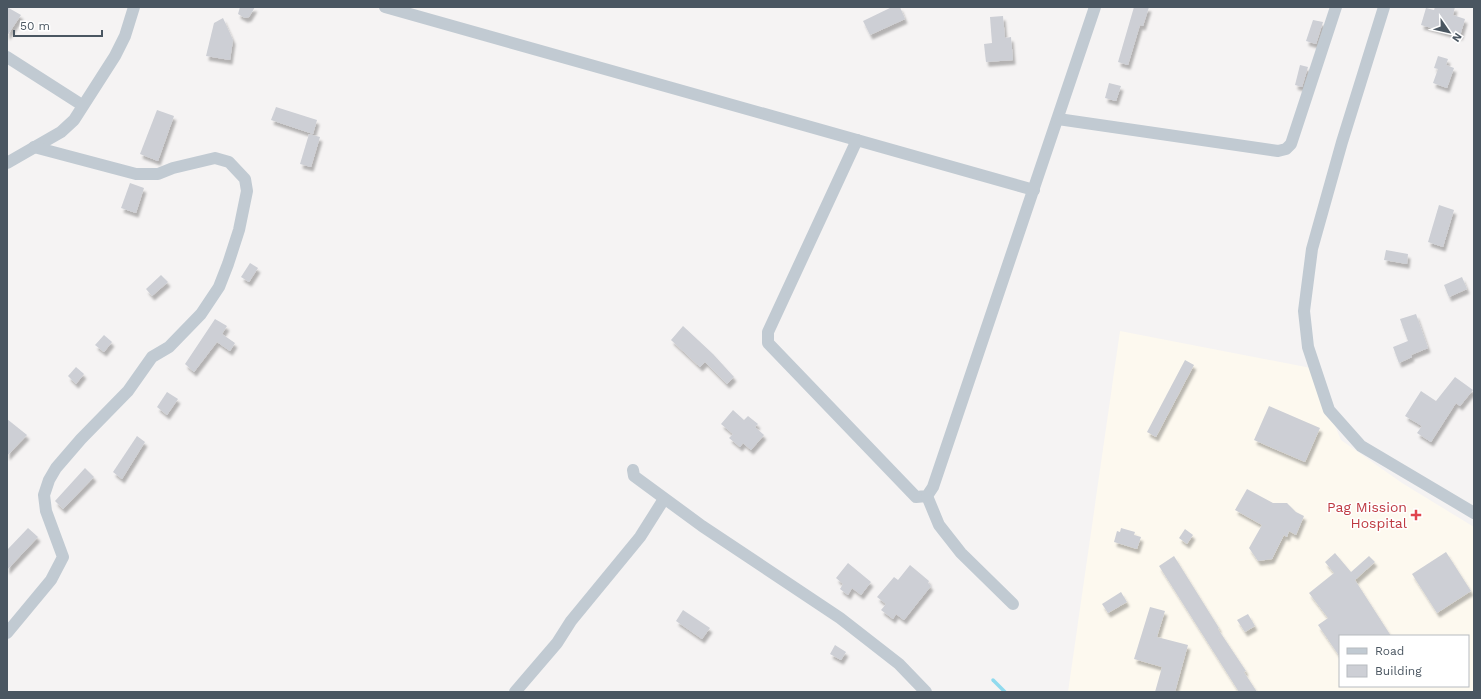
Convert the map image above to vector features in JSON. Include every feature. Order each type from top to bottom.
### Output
[{"type":"street","points":[[7,163],[61,132],[74,120],[82,105],[115,56],[125,36],[134,7]]},
{"type":"street","points":[[385,7],[1034,190]]},
{"type":"street","points":[[857,140],[768,332],[768,343],[916,497],[927,496],[934,487],[1095,7]]},
{"type":"street","points":[[1058,119],[1278,151],[1286,149],[1291,144],[1336,7]]},
{"type":"street","points":[[1384,7],[1342,142],[1312,249],[1304,311],[1308,347],[1329,410],[1362,446],[1474,513]]},
{"type":"street","points":[[7,57],[82,105]]},
{"type":"street","points":[[7,633],[51,580],[63,557],[46,511],[44,496],[49,480],[56,468],[81,439],[128,391],[152,357],[169,347],[201,314],[219,287],[228,264],[239,230],[247,191],[245,178],[229,162],[214,158],[173,168],[158,174],[136,174],[34,147]]},
{"type":"street","points":[[633,470],[634,476],[664,499],[840,618],[899,664],[926,692]]},
{"type":"street","points":[[927,496],[939,525],[961,553],[1013,604]]},
{"type":"street","points":[[515,692],[557,643],[570,621],[640,538],[664,499]]},
{"type":"shaded area","points":[[1120,331],[1311,368],[1341,440],[1402,483],[1474,527],[1474,692],[1068,692]]},
{"type":"building","points":[[7,7],[21,15],[7,36]]},
{"type":"building","points":[[240,7],[255,7],[249,17],[245,18],[238,14]]},
{"type":"building","points":[[892,7],[900,7],[905,19],[870,35],[863,21]]},
{"type":"building","points":[[1134,7],[1149,7],[1143,26],[1140,25],[1128,65],[1118,62]]},
{"type":"building","points":[[1435,7],[1455,7],[1453,15],[1465,19],[1460,36],[1421,25],[1426,8],[1434,10]]},
{"type":"building","points":[[1003,16],[1005,38],[1011,37],[1013,60],[986,62],[984,44],[992,43],[990,17]]},
{"type":"building","points":[[223,18],[233,40],[230,60],[206,56],[214,23]]},
{"type":"building","points":[[1313,20],[1323,22],[1316,44],[1306,41]]},
{"type":"building","points":[[1438,56],[1448,59],[1446,65],[1454,68],[1447,88],[1433,83],[1438,69],[1434,68]]},
{"type":"building","points":[[1300,65],[1308,67],[1302,87],[1295,85]]},
{"type":"building","points":[[1109,83],[1121,86],[1116,101],[1105,98]]},
{"type":"building","points":[[276,107],[317,120],[313,134],[271,120]]},
{"type":"building","points":[[157,110],[174,116],[158,161],[140,154]]},
{"type":"building","points":[[309,134],[320,137],[311,167],[300,164]]},
{"type":"building","points":[[130,183],[144,188],[136,213],[121,208]]},
{"type":"building","points":[[1439,205],[1454,210],[1443,247],[1428,242]]},
{"type":"building","points":[[1386,250],[1408,254],[1407,264],[1384,260]]},
{"type":"building","points":[[250,263],[258,268],[249,282],[241,277]]},
{"type":"building","points":[[161,275],[168,282],[152,296],[146,289]]},
{"type":"building","points":[[1462,277],[1467,289],[1449,297],[1444,285]]},
{"type":"building","points":[[1416,314],[1428,348],[1411,355],[1412,357],[1399,363],[1393,347],[1408,341],[1400,319]]},
{"type":"building","points":[[215,319],[227,326],[222,334],[235,343],[230,351],[217,342],[194,372],[185,364]]},
{"type":"building","points":[[683,326],[713,354],[734,377],[727,384],[705,362],[700,367],[671,340]]},
{"type":"building","points":[[104,335],[112,342],[104,352],[95,345]]},
{"type":"building","points":[[1185,360],[1194,365],[1156,437],[1147,432]]},
{"type":"building","points":[[76,367],[84,374],[76,384],[68,376]]},
{"type":"building","points":[[1455,377],[1473,390],[1460,406],[1456,403],[1431,442],[1417,433],[1422,426],[1405,416],[1421,391],[1436,401]]},
{"type":"building","points":[[167,392],[178,399],[167,415],[157,407]]},
{"type":"building","points":[[1269,406],[1320,428],[1305,462],[1254,440]]},
{"type":"building","points":[[733,410],[744,420],[748,416],[758,424],[755,427],[764,435],[751,450],[743,443],[740,447],[729,438],[733,434],[721,424]]},
{"type":"building","points":[[7,419],[27,435],[7,456]]},
{"type":"building","points":[[137,436],[145,442],[122,479],[113,472]]},
{"type":"building","points":[[85,468],[94,477],[63,509],[55,501]]},
{"type":"building","points":[[1247,489],[1273,503],[1287,503],[1296,512],[1304,516],[1296,535],[1289,531],[1287,537],[1284,535],[1272,559],[1258,561],[1249,548],[1262,525],[1235,510]]},
{"type":"building","points":[[28,528],[38,537],[7,570],[7,550]]},
{"type":"building","points":[[1121,528],[1135,532],[1134,535],[1141,537],[1137,549],[1114,542],[1117,531],[1120,532]]},
{"type":"building","points":[[1185,529],[1193,535],[1187,544],[1179,538]]},
{"type":"building","points":[[1446,552],[1471,591],[1437,613],[1412,574]]},
{"type":"building","points":[[1335,553],[1351,572],[1369,556],[1375,562],[1355,580],[1390,635],[1339,635],[1339,656],[1318,625],[1328,618],[1309,593],[1334,573],[1325,562]]},
{"type":"building","points":[[1174,556],[1219,628],[1218,629],[1246,671],[1244,672],[1257,692],[1239,692],[1159,566]]},
{"type":"building","points":[[848,563],[871,582],[861,595],[852,588],[848,595],[840,589],[843,584],[836,578]]},
{"type":"building","points":[[910,565],[929,581],[928,583],[931,586],[904,620],[896,614],[893,619],[881,610],[886,604],[877,597],[894,577],[898,580]]},
{"type":"building","points":[[1121,592],[1127,602],[1108,613],[1102,604]]},
{"type":"building","points":[[1150,607],[1165,611],[1157,637],[1188,645],[1175,692],[1155,692],[1162,667],[1134,659]]},
{"type":"building","points":[[683,610],[710,628],[702,639],[676,621]]},
{"type":"building","points":[[1248,614],[1255,626],[1245,632],[1237,620]]},
{"type":"building","points":[[835,645],[846,652],[841,660],[830,654]]},
{"type":"waterway","points":[[993,680],[1005,692]]},
{"type":"place","name":"Pag Mission Hospital","points":[[1416,515]]}]
